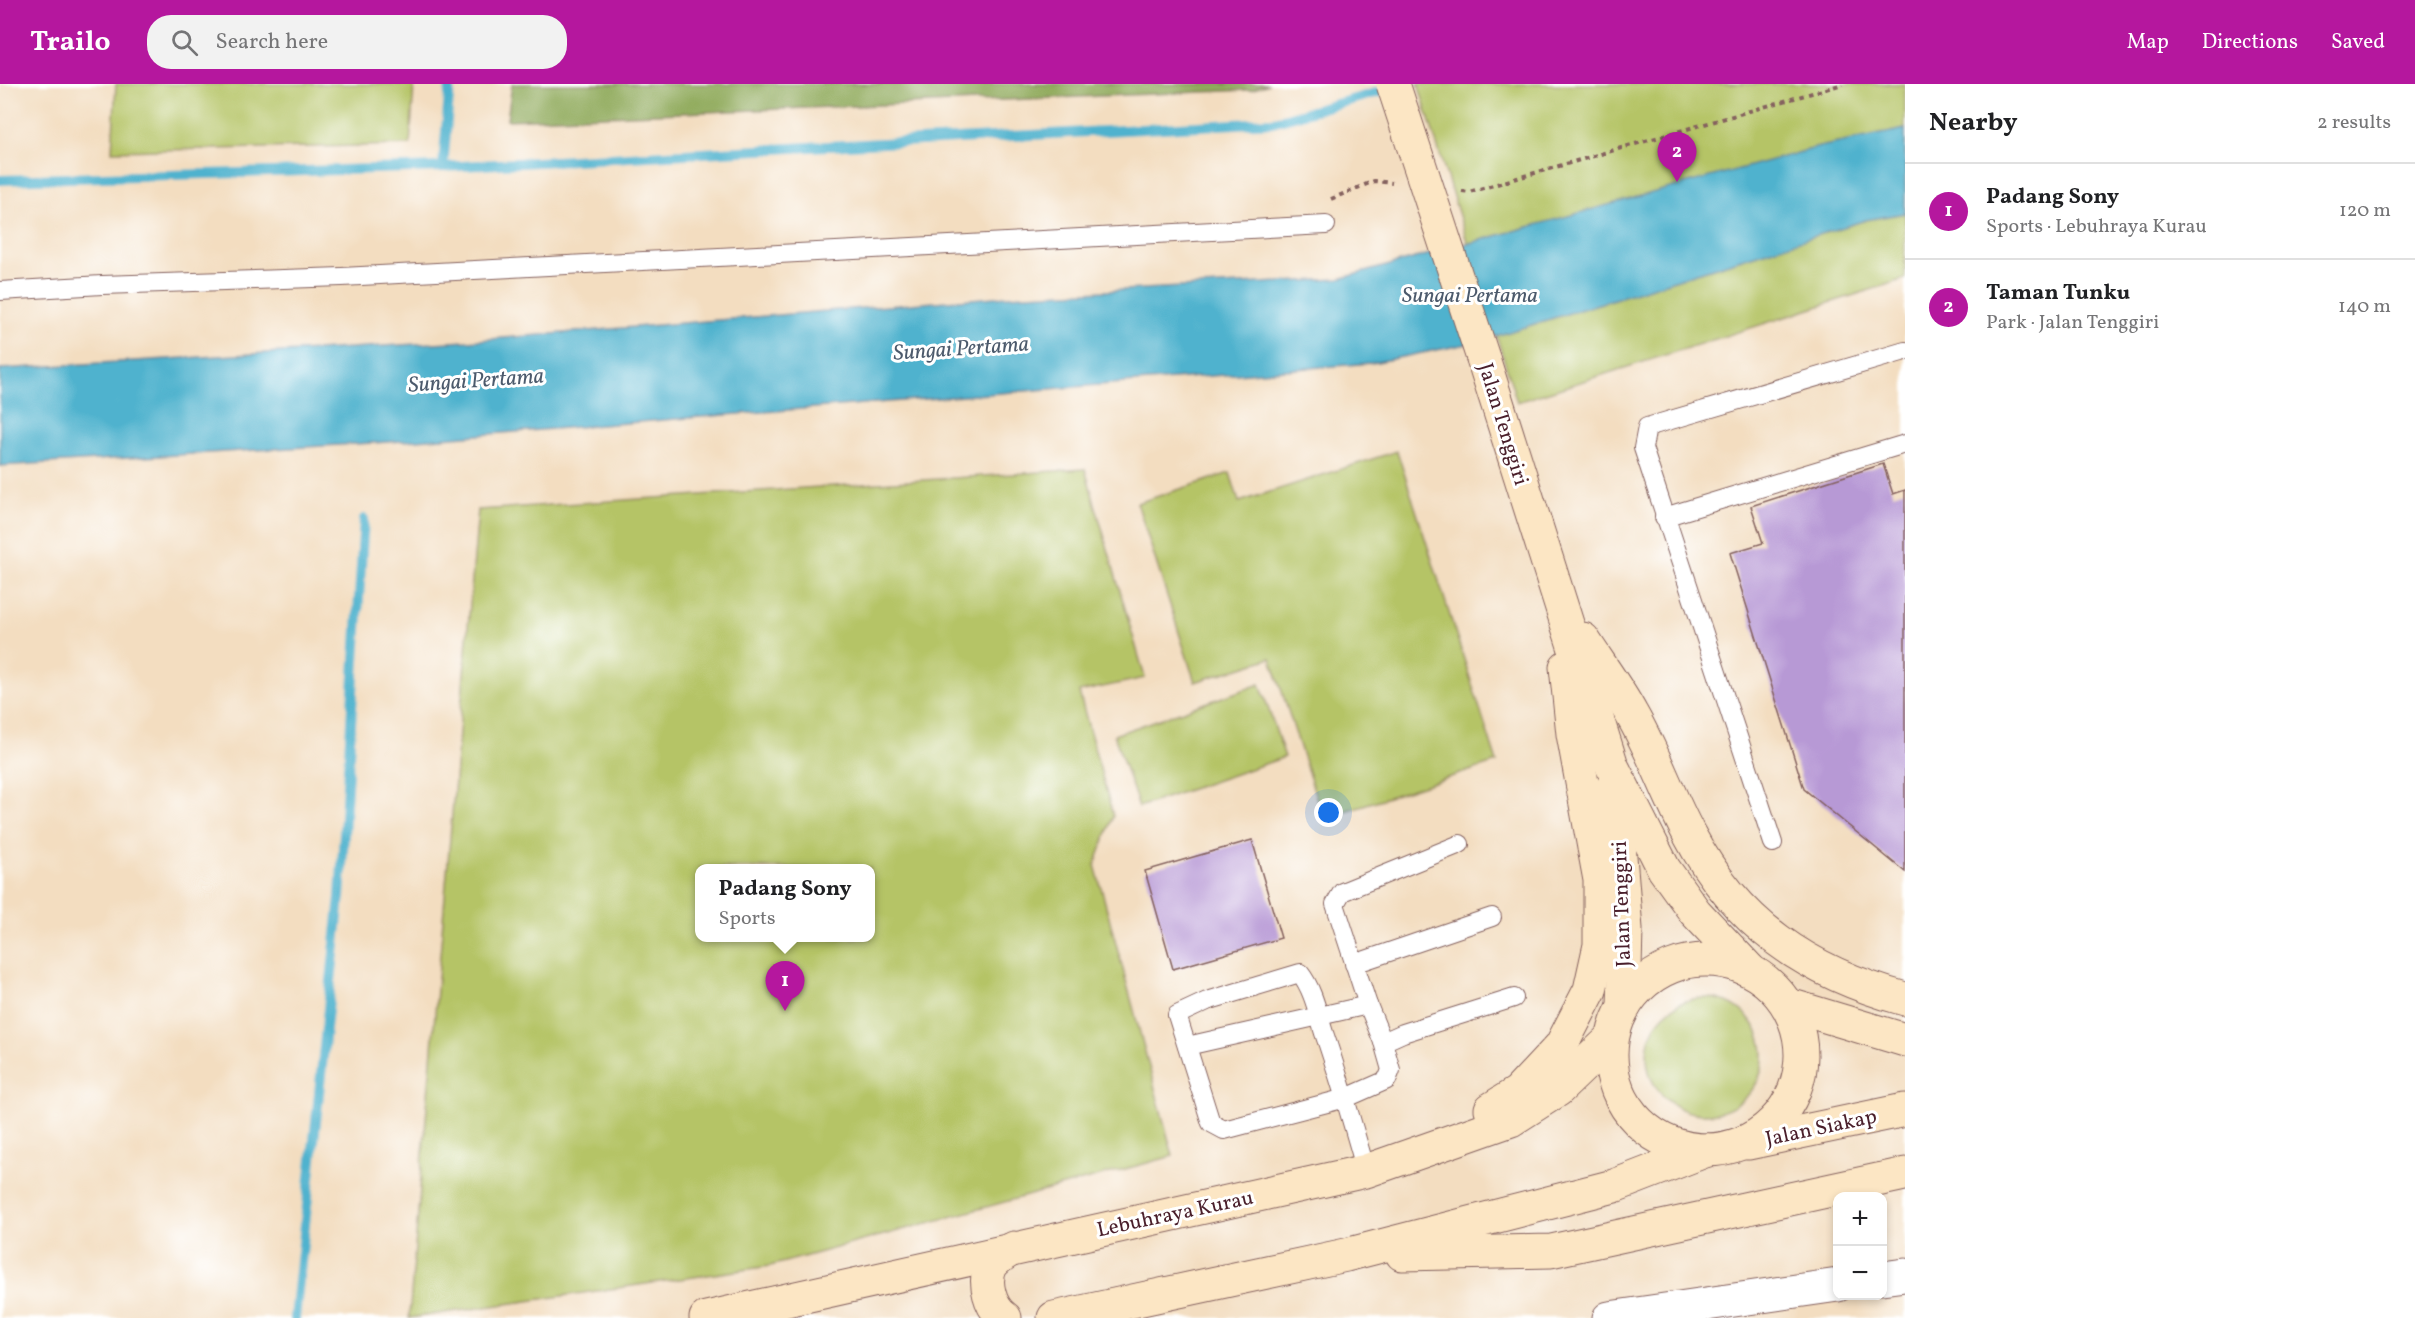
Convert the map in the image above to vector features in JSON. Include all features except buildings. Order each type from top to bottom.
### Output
[{"type":"street","name":"Jalan Tenggiri","points":[[1394,84],[1612,766],[1664,869],[1695,912],[1749,969]]},
{"type":"street","points":[[1561,604],[1632,715],[1689,834],[1712,874],[1734,902],[1761,928],[1793,952],[1849,980],[1905,999]]},
{"type":"street","points":[[1420,1153],[1518,1092],[1561,1046],[1590,990],[1600,945],[1600,880],[1573,734],[1561,604]]},
{"type":"street","name":"Jalan Tenggiri","points":[[1612,766],[1626,929],[1624,1007]]},
{"type":"street","points":[[1054,1318],[1346,1255],[1614,1186],[1723,1147],[1768,1128],[1789,1102],[1801,1071],[1800,1037],[1789,1005],[1771,984],[1749,969],[1714,959],[1678,963],[1647,980],[1624,1007],[1612,1038],[1611,1066],[1618,1093],[1633,1116],[1654,1134],[1680,1146],[1723,1147]]},
{"type":"street","points":[[1789,1005],[1905,1040]]},
{"type":"street","name":"Lebuhraya Kurau","points":[[706,1318],[1366,1171],[1511,1120],[1557,1090],[1612,1038]]},
{"type":"street","name":"Jalan Siakap","points":[[1723,1147],[1905,1110]]},
{"type":"street","points":[[1346,1255],[1551,1251],[1905,1174]]},
{"type":"street","points":[[1005,1318],[999,1314],[986,1283],[992,1265],[1014,1248]]},
{"type":"street","points":[[1887,1277],[1905,1275]]},
{"type":"street","points":[[813,1318],[824,1313],[858,1283]]},
{"type":"street","points":[[1609,1318],[1833,1286]]},
{"type":"lane","points":[[0,291],[102,285],[342,277],[1326,225]]},
{"type":"lane","points":[[1773,843],[1643,448],[1647,427],[1905,351]]},
{"type":"lane","points":[[1664,517],[1905,444]]},
{"type":"lane","points":[[1366,1171],[1346,1098],[1319,1017],[1306,980],[1300,973],[1207,1001],[1178,1015],[1211,1123],[1224,1130],[1346,1098],[1387,1080],[1391,1070],[1383,1042],[1368,1005],[1335,904],[1342,892],[1460,844]]},
{"type":"lane","points":[[1354,964],[1492,917]]},
{"type":"lane","points":[[1383,1042],[1403,1033],[1514,998]]},
{"type":"lane","points":[[1188,1046],[1368,1005]]},
{"type":"path","points":[[1457,191],[1469,192],[1843,84]]},
{"type":"path","points":[[1288,228],[1307,211],[1374,181],[1398,184]]},
{"type":"green space","points":[[116,84],[414,84],[410,145],[112,151]]},
{"type":"green space","points":[[512,84],[1269,84],[1251,90],[507,120]]},
{"type":"green space","points":[[1418,84],[1905,84],[1905,279],[1517,402]]},
{"type":"green space","points":[[1397,451],[1497,762],[1323,818],[1271,658],[1195,682],[1137,503],[1230,473],[1239,502]]},
{"type":"green space","points":[[1085,469],[1145,678],[1079,692],[1113,816],[1095,865],[1173,1156],[770,1266],[409,1318],[478,510]]},
{"type":"green space","points":[[1260,684],[1285,757],[1139,807],[1114,735]]},
{"type":"green space","points":[[1705,998],[1727,1002],[1746,1015],[1759,1034],[1763,1056],[1759,1078],[1746,1097],[1727,1110],[1705,1114],[1683,1110],[1664,1097],[1651,1078],[1647,1056],[1651,1034],[1664,1015],[1683,1002]]},
{"type":"water","name":"Sungai Pertama","points":[[1905,129],[1905,213],[1866,220],[1477,342],[1372,363],[404,441],[0,466],[0,369],[467,341],[1007,296],[1339,279],[1819,147]]},
{"type":"waterway","points":[[443,167],[450,84]]},
{"type":"waterway","points":[[0,180],[443,167],[1272,122],[1390,89]]},
{"type":"waterway","points":[[295,1318],[340,897],[364,519]]},
{"type":"place","name":"Taman Tunku","points":[[1677,182]]},
{"type":"place","name":"Padang Sony","points":[[785,1011]]}]
